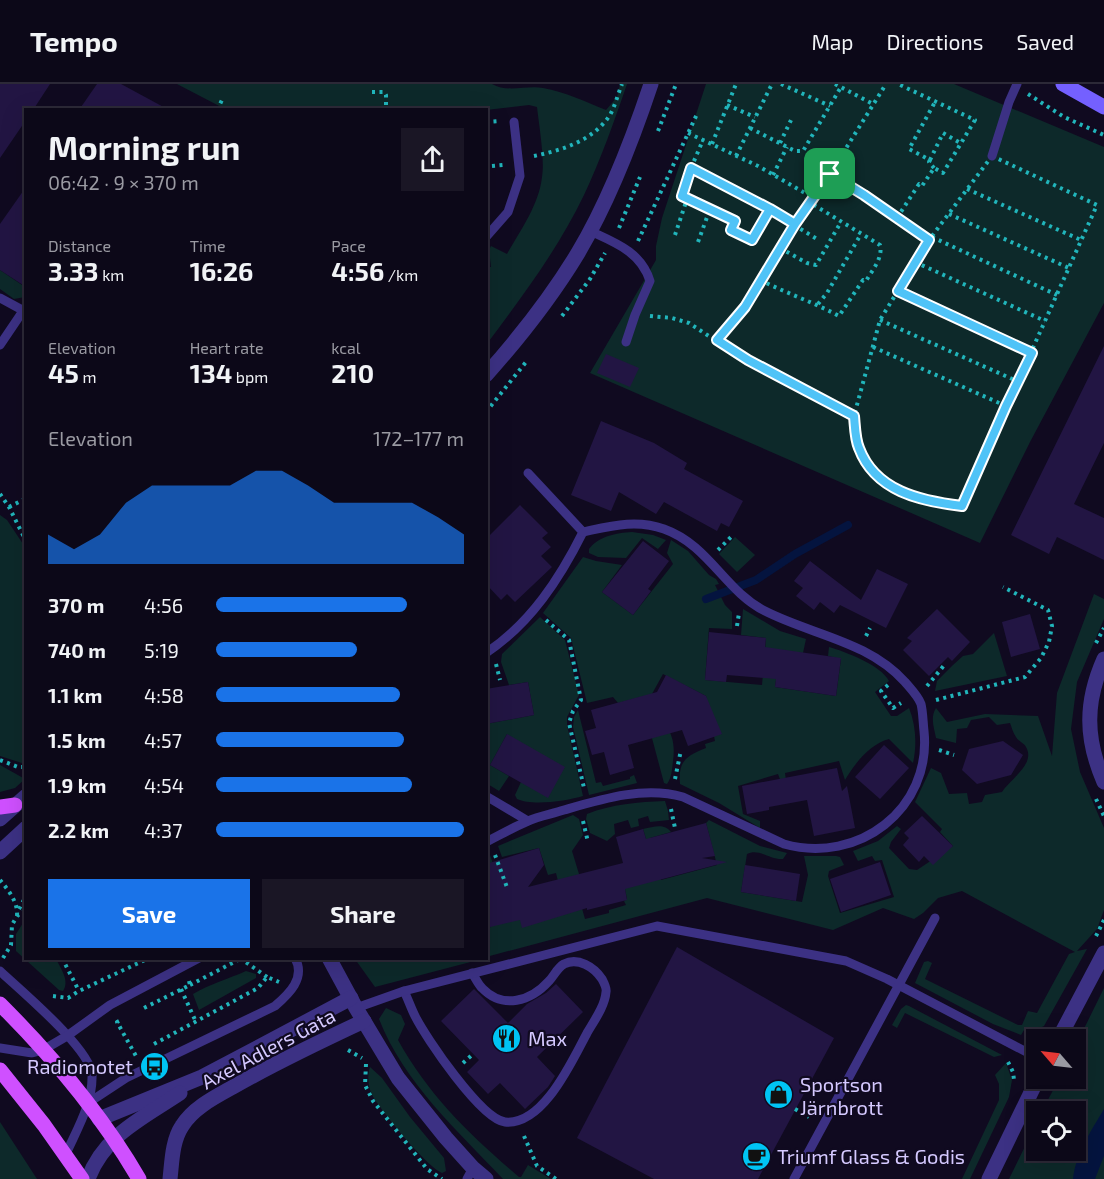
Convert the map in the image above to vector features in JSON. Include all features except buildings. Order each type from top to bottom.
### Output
[{"type":"main road","points":[[0,1004],[88,1103],[139,1179]]},
{"type":"main road","points":[[0,1070],[66,1154],[82,1179]]},
{"type":"street","points":[[488,372],[550,294],[578,253],[616,175],[651,84]]},
{"type":"street","points":[[1063,84],[1104,107]]},
{"type":"street","points":[[1104,659],[1095,680],[1089,723],[1091,747],[1104,782]]},
{"type":"street","points":[[0,819],[14,803]]},
{"type":"street","points":[[0,852],[24,830]]},
{"type":"street","points":[[1064,1029],[1104,953]]},
{"type":"street","name":"Axel Adlers Gata","points":[[330,960],[398,1078],[446,1138],[470,1174],[486,1179]]},
{"type":"street","name":"Axel Adlers Gata","points":[[99,1119],[357,1009]]},
{"type":"street","name":"Axel Adlers Gata","points":[[170,1179],[177,1135],[183,1124],[193,1114],[210,1100],[261,1071],[357,1009]]},
{"type":"street","name":"Axel Adlers Gata","points":[[88,1179],[100,1154],[113,1138],[202,1077]]},
{"type":"street","points":[[989,1179],[1033,1089]]},
{"type":"lane","points":[[992,156],[1016,85]]},
{"type":"lane","points":[[488,235],[508,212],[520,176],[514,122]]},
{"type":"lane","points":[[590,231],[632,253],[646,268],[650,281],[634,315],[626,342]]},
{"type":"lane","points":[[0,298],[24,311],[0,345]]},
{"type":"lane","points":[[528,473],[584,532]]},
{"type":"lane","points":[[488,651],[535,610],[554,584],[584,532],[629,523],[661,528],[681,537],[697,548],[738,592],[762,609],[789,623],[860,648],[876,657],[900,676],[919,701],[925,744],[921,772],[906,802],[883,826],[844,846],[807,849],[784,844],[699,804],[671,794],[634,793],[528,821],[488,841]]},
{"type":"lane","points":[[488,797],[528,821]]},
{"type":"lane","points":[[794,1179],[935,918]]},
{"type":"lane","points":[[357,1009],[404,991],[657,926],[846,961],[898,985],[1026,1052]]},
{"type":"lane","points":[[0,1048],[32,1053],[43,1050],[110,1005],[195,960]]},
{"type":"lane","points":[[88,1103],[126,1078],[275,1006],[294,989],[298,977],[296,960]]},
{"type":"lane","points":[[404,991],[416,1018],[465,1089],[487,1114],[502,1122],[517,1122],[536,1109],[553,1092],[564,1076],[603,1004],[607,990],[595,970],[585,963],[575,961],[563,964],[533,996],[517,1002],[497,999],[481,988],[472,973]]},
{"type":"lane","points":[[0,971],[67,1035],[87,1060],[92,1072],[88,1103],[66,1154]]},
{"type":"path","points":[[542,154],[574,144],[590,135],[611,113],[622,84]]},
{"type":"path","points":[[712,144],[736,84]]},
{"type":"path","points":[[736,156],[772,84]]},
{"type":"path","points":[[781,84],[830,106]]},
{"type":"path","points":[[835,84],[873,104]]},
{"type":"path","points":[[717,340],[745,307],[794,225],[830,174],[886,84]]},
{"type":"path","points":[[898,84],[975,120],[962,144],[943,173],[934,168],[929,162],[943,133],[962,144]]},
{"type":"path","points":[[1016,85],[1064,117],[1104,135]]},
{"type":"path","points":[[750,129],[799,152],[803,151],[841,87]]},
{"type":"path","points":[[372,92],[384,92],[386,108]]},
{"type":"path","points":[[218,108],[223,98]]},
{"type":"path","points":[[930,160],[909,149],[935,102]]},
{"type":"path","points":[[727,105],[756,117]]},
{"type":"path","points":[[632,253],[697,114]]},
{"type":"path","points":[[780,143],[792,118]]},
{"type":"path","points":[[688,133],[813,197]]},
{"type":"path","points":[[703,140],[682,195],[735,221],[731,230],[752,240],[770,209]]},
{"type":"path","points":[[773,175],[787,147]]},
{"type":"path","points":[[992,156],[1097,205],[962,506],[928,502],[892,488],[869,469],[858,446],[854,416],[880,320],[930,239],[992,156]]},
{"type":"path","points":[[691,168],[770,209],[817,239]]},
{"type":"path","points":[[897,218],[934,168]]},
{"type":"path","points":[[830,174],[930,239],[1057,295]]},
{"type":"path","points":[[967,189],[1081,240]]},
{"type":"path","points":[[675,235],[687,199]]},
{"type":"path","points":[[760,280],[791,296],[818,304],[839,316],[878,261],[880,245],[809,202]]},
{"type":"path","points":[[698,242],[710,209]]},
{"type":"path","points":[[949,214],[1069,268]]},
{"type":"path","points":[[780,248],[807,263],[816,265],[841,222]]},
{"type":"path","points":[[818,304],[827,293],[861,234]]},
{"type":"path","points":[[915,262],[1045,321]]},
{"type":"path","points":[[898,291],[1032,353]]},
{"type":"path","points":[[634,315],[672,318],[689,323],[748,360],[854,416]]},
{"type":"path","points":[[880,320],[1019,382]]},
{"type":"path","points":[[873,346],[1006,406]]},
{"type":"path","points":[[0,494],[24,537]]},
{"type":"path","points":[[9,507],[24,500]]},
{"type":"path","points":[[919,701],[1025,676],[1041,658],[1049,642],[1052,626],[1048,610],[1003,587]]},
{"type":"path","points":[[535,610],[569,640],[581,700],[573,711],[569,723],[588,842]]},
{"type":"path","points":[[919,701],[946,663]]},
{"type":"path","points":[[671,794],[681,750]]},
{"type":"path","points":[[0,760],[24,767]]},
{"type":"path","points":[[488,841],[508,890]]},
{"type":"path","points":[[0,880],[14,899],[17,914]]},
{"type":"path","points":[[2,959],[11,945],[12,925],[24,900]]},
{"type":"path","points":[[17,914],[24,911]]},
{"type":"path","points":[[63,960],[80,991]]},
{"type":"path","points":[[48,992],[55,997],[68,998],[145,960]]},
{"type":"path","points":[[138,1011],[238,960]]},
{"type":"path","points":[[242,960],[276,981]]},
{"type":"path","points":[[173,972],[196,1022]]},
{"type":"path","points":[[128,1017],[117,1022],[136,1056],[258,988],[267,977]]},
{"type":"path","points":[[343,1049],[358,1054],[363,1059],[367,1068],[365,1085],[373,1101],[427,1169],[442,1179]]},
{"type":"path","points":[[517,1122],[537,1166],[556,1179]]},
{"type":"green space","points":[[177,84],[492,84],[504,88],[537,87],[551,90],[606,110],[617,97],[620,84],[627,84],[602,154],[574,215],[539,272],[488,342],[488,267],[491,267],[489,250],[491,246],[507,254],[528,217],[540,187],[543,161],[537,107],[529,105],[488,110],[223,108]]},
{"type":"green space","points":[[706,84],[954,84],[1104,147],[1104,303],[1030,442],[980,543],[590,373],[656,260],[656,246],[662,218]]},
{"type":"green space","points":[[0,270],[24,286],[24,297],[14,299],[0,289]]},
{"type":"green space","points":[[0,515],[7,520],[24,546],[24,764],[0,756]]},
{"type":"green space","points":[[632,532],[653,535],[666,540],[658,549],[642,538],[626,558],[598,557],[589,553],[589,549],[603,538]]},
{"type":"green space","points":[[735,537],[755,555],[737,572],[719,554]]},
{"type":"green space","points":[[671,540],[688,551],[709,575],[716,579],[719,584],[715,585],[725,605],[732,612],[732,629],[709,628],[705,680],[762,685],[766,638],[741,635],[743,609],[780,631],[806,639],[803,653],[780,650],[775,687],[836,696],[841,659],[828,656],[829,647],[862,660],[885,675],[889,681],[875,692],[891,716],[897,716],[909,708],[915,735],[913,763],[889,739],[876,745],[864,755],[845,780],[839,761],[785,773],[789,803],[778,774],[738,786],[743,814],[760,821],[760,828],[719,803],[680,784],[680,770],[685,760],[706,748],[705,744],[715,741],[706,696],[663,674],[647,703],[668,729],[673,743],[672,773],[667,784],[664,783],[641,697],[618,703],[613,697],[587,703],[571,638],[543,613],[583,557],[622,565],[602,592],[633,615],[673,564],[667,553]]},
{"type":"green space","points":[[1094,594],[1104,599],[1104,619],[1077,682],[1071,729],[1080,772],[1104,828],[1104,910],[1097,929],[1077,951],[1087,949],[1044,1026],[1038,1029],[1026,1029],[1021,1035],[993,1024],[915,983],[924,962],[928,961],[932,963],[925,979],[1022,1025],[1028,1011],[1037,1013],[1069,954],[1075,952],[962,891],[938,898],[914,919],[883,908],[833,930],[707,898],[488,956],[488,928],[491,927],[488,856],[490,855],[504,896],[560,889],[556,873],[548,875],[539,848],[502,857],[498,846],[573,815],[579,819],[583,835],[572,851],[579,874],[581,905],[585,919],[609,913],[609,910],[626,905],[623,880],[658,879],[643,829],[662,827],[671,832],[650,838],[661,880],[717,865],[706,823],[709,820],[760,846],[787,853],[783,859],[756,852],[747,854],[741,892],[802,902],[808,875],[804,856],[840,857],[844,865],[829,871],[828,876],[840,913],[894,897],[882,860],[875,861],[872,856],[858,861],[853,851],[878,841],[897,826],[901,829],[889,848],[909,869],[917,870],[953,846],[940,832],[942,829],[915,802],[931,768],[941,773],[949,794],[967,793],[969,804],[982,802],[985,795],[1002,792],[1021,771],[1028,759],[1026,747],[1013,732],[1010,723],[997,725],[989,717],[971,720],[967,728],[957,729],[956,743],[936,738],[933,719],[936,708],[947,722],[985,714],[1038,716],[1052,756],[1057,693]]},
{"type":"green space","points":[[540,617],[565,640],[579,695],[567,717],[567,725],[583,796],[540,802],[517,799],[515,795],[521,782],[507,734],[490,765],[509,776],[499,791],[488,784],[488,724],[534,715],[528,682],[509,685],[501,662],[502,654]]},
{"type":"green space","points":[[994,633],[1007,676],[935,691],[937,681],[953,665],[963,656],[973,654]]},
{"type":"green space","points":[[578,710],[596,783],[601,782],[603,786],[630,779],[634,775],[637,783],[589,795],[573,727],[574,717]]},
{"type":"green space","points":[[0,765],[24,778],[15,788],[0,792]]},
{"type":"green space","points":[[665,801],[669,820],[650,822],[648,816],[638,819],[639,826],[631,828],[628,820],[614,824],[615,834],[607,841],[590,833],[587,814],[625,804]]},
{"type":"green space","points":[[24,922],[24,958],[16,951],[16,934]]},
{"type":"green space","points":[[26,960],[56,960],[66,983],[63,991]]},
{"type":"green space","points":[[356,960],[478,960],[375,987]]},
{"type":"green space","points":[[246,971],[256,974],[256,978],[199,1010],[193,994]]},
{"type":"green space","points":[[1104,988],[1104,1179],[1009,1179],[1026,1144],[1026,1161],[1086,1161],[1086,1101],[1047,1101],[1054,1089],[1086,1089],[1086,1029],[1084,1029]]},
{"type":"green space","points":[[906,1005],[1002,1055],[994,1057],[905,1013],[897,1028],[892,1025],[901,1009]]},
{"type":"green space","points":[[386,1008],[401,1015],[405,1024],[398,1040],[410,1060],[437,1097],[467,1130],[519,1177],[528,1165],[551,1179],[503,1179],[433,1105],[402,1064],[379,1019]]},
{"type":"green space","points":[[1006,1063],[1012,1080],[1009,1097],[970,1179],[962,1179],[999,1100],[999,1084],[995,1075]]},
{"type":"green space","points":[[370,1067],[382,1078],[444,1158],[446,1171],[442,1173],[425,1160],[377,1103],[369,1084]]},
{"type":"green space","points":[[0,1122],[37,1179],[0,1179]]},
{"type":"water","points":[[1104,1109],[1104,1156],[1095,1179],[1073,1179],[1078,1161],[1086,1161],[1086,1140]]},
{"type":"waterway","points":[[706,599],[756,580],[795,554],[848,525]]},
{"type":"place","name":"Max","points":[[507,1038]]},
{"type":"place","name":"Radiomotet","points":[[154,1066]]},
{"type":"place","name":"Sportson Järnbrott","points":[[779,1095]]},
{"type":"place","name":"Triumf Glass & Godis","points":[[756,1156]]},
{"type":"route","points":[[830,174],[795,224],[770,209],[752,240],[731,230],[735,221],[682,196],[691,168],[770,209],[795,224],[745,307],[717,340],[748,360],[788,379],[854,416],[858,446],[869,469],[892,488],[928,502],[962,506],[1032,353],[898,291],[929,240],[830,174]]}]
